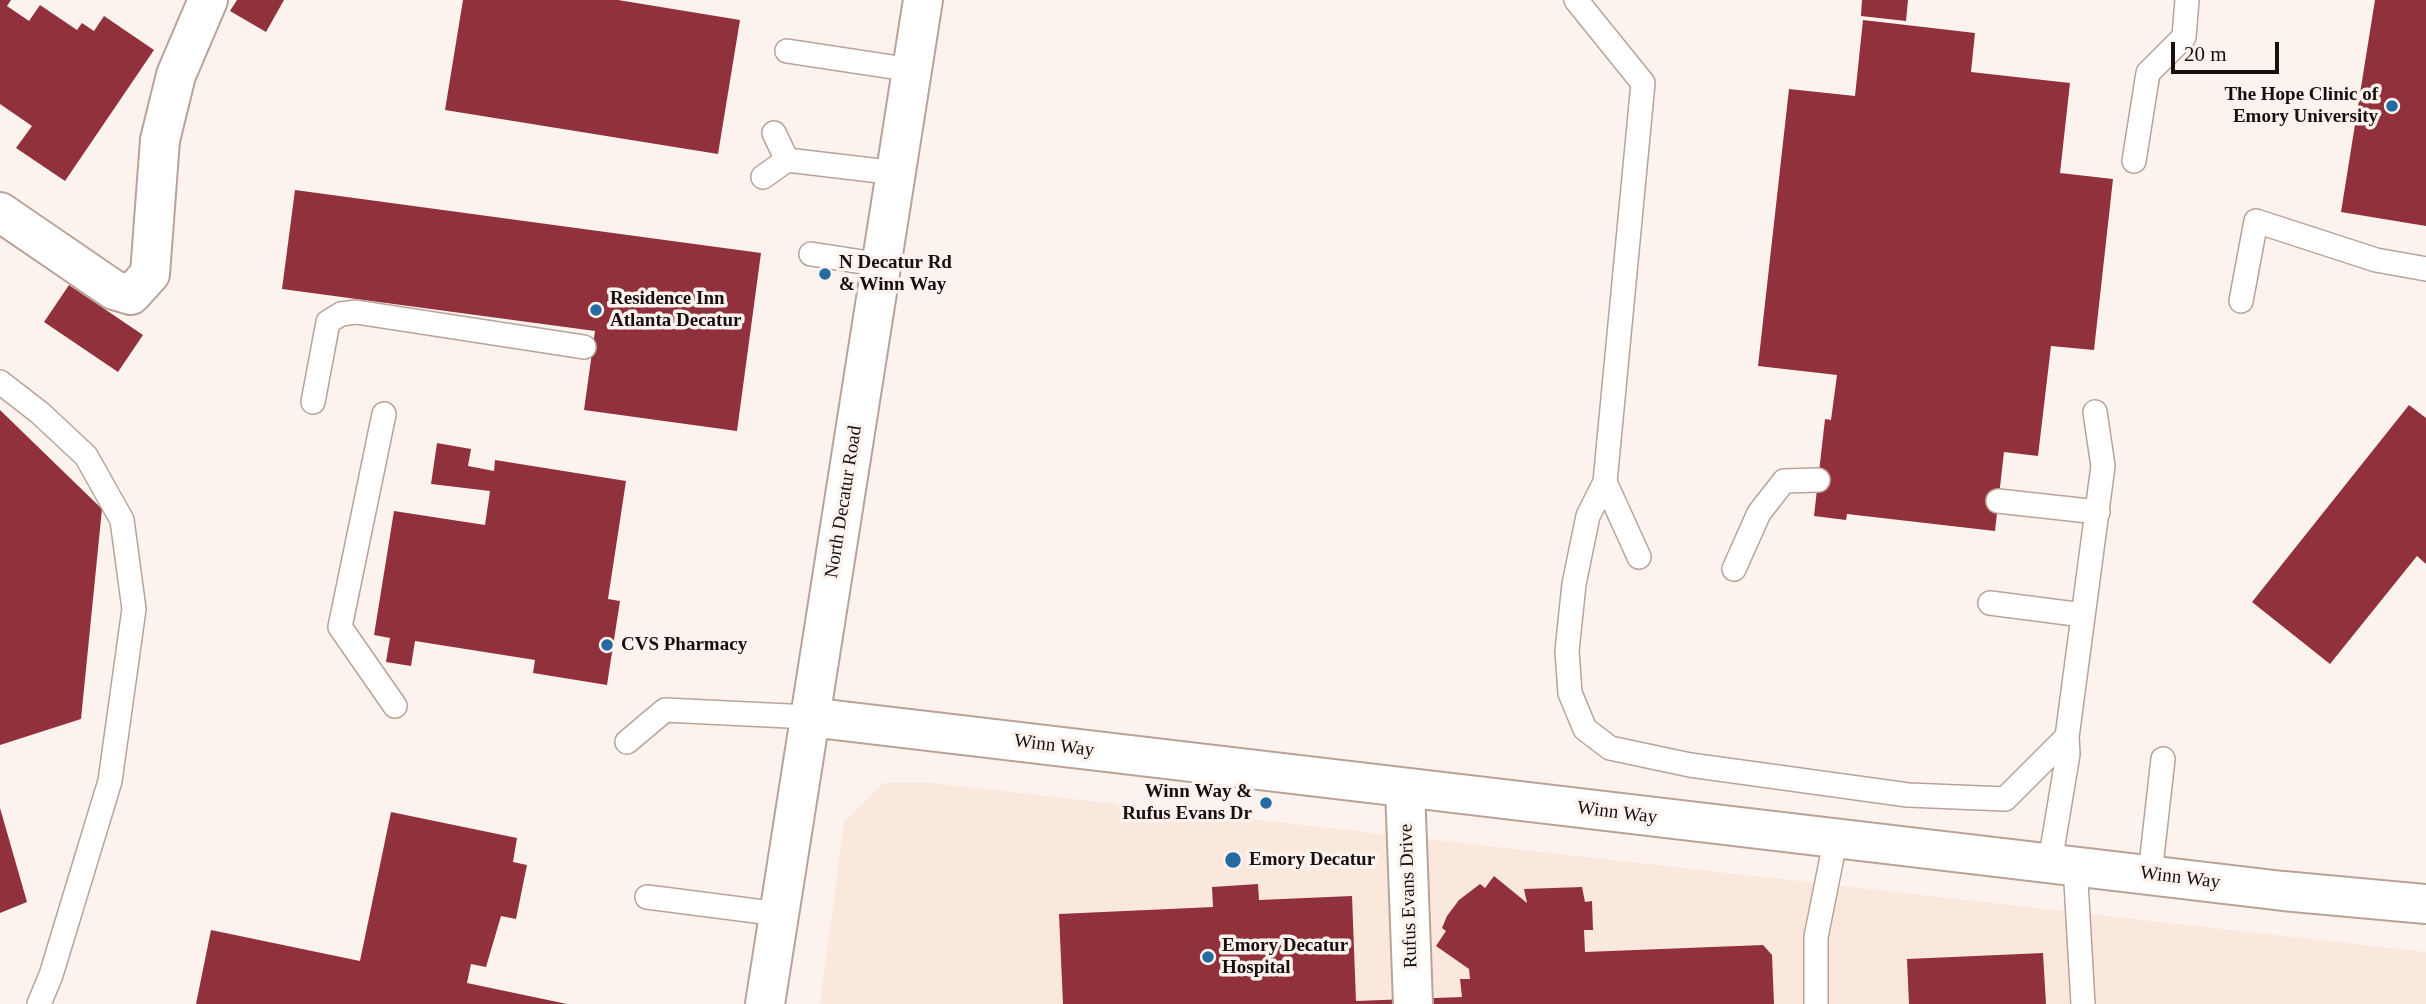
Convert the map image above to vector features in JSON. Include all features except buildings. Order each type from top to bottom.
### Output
[{"type":"street","points":[[0,212],[114,290],[131,295],[150,274],[160,140],[176,75],[208,0]]},
{"type":"street","name":"North Decatur Road","points":[[765,1004],[923,0]]},
{"type":"street","name":"Winn Way","points":[[809,717],[2283,891],[2426,904]]},
{"type":"street","name":"Rufus Evans Drive","points":[[1405,788],[1413,1004]]},
{"type":"lane","points":[[1576,0],[1643,83],[1605,482],[1588,516],[1574,584],[1567,651],[1570,693],[1586,729],[1611,748],[1690,765],[1908,795],[2005,800],[2067,737]]},
{"type":"lane","points":[[2134,161],[2148,73],[2184,37],[2187,0]]},
{"type":"lane","points":[[787,51],[912,69]]},
{"type":"lane","points":[[774,133],[787,160]]},
{"type":"lane","points":[[763,177],[787,160],[897,173]]},
{"type":"lane","points":[[2241,301],[2256,221],[2376,260],[2426,269]]},
{"type":"lane","points":[[811,254],[882,265]]},
{"type":"lane","points":[[313,402],[328,322],[357,307],[584,348]]},
{"type":"lane","points":[[0,383],[40,412],[86,456],[122,520],[134,610],[110,781],[51,975],[39,1004]]},
{"type":"lane","points":[[2082,1004],[2063,864],[2067,737],[2103,466],[2095,412]]},
{"type":"lane","points":[[384,414],[340,627],[395,706]]},
{"type":"lane","points":[[1734,569],[1759,513],[1784,481],[1818,480]]},
{"type":"lane","points":[[1605,482],[1639,557]]},
{"type":"lane","points":[[1998,501],[2098,512]]},
{"type":"lane","points":[[1990,603],[2083,615]]},
{"type":"lane","points":[[627,742],[666,710],[809,717]]},
{"type":"lane","points":[[2150,874],[2163,759]]},
{"type":"lane","points":[[1816,1004],[1816,937],[1836,837]]},
{"type":"lane","points":[[647,897],[779,914]]},
{"type":"shaded area","name":"Emory Decatur","points":[[883,783],[932,783],[2426,952],[2426,1004],[820,1004],[844,822]]},
{"type":"place","name":"The Hope Clinic of Emory University","points":[[2392,106]]},
{"type":"place","name":"N Decatur Rd & Winn Way","points":[[825,274]]},
{"type":"place","name":"Residence Inn Atlanta Decatur","points":[[596,310]]},
{"type":"place","name":"CVS Pharmacy","points":[[607,645]]},
{"type":"place","name":"Winn Way & Rufus Evans Dr","points":[[1266,803]]},
{"type":"place","name":"Emory Decatur","points":[[1233,860]]},
{"type":"place","name":"Emory Decatur Hospital","points":[[1208,957]]}]
